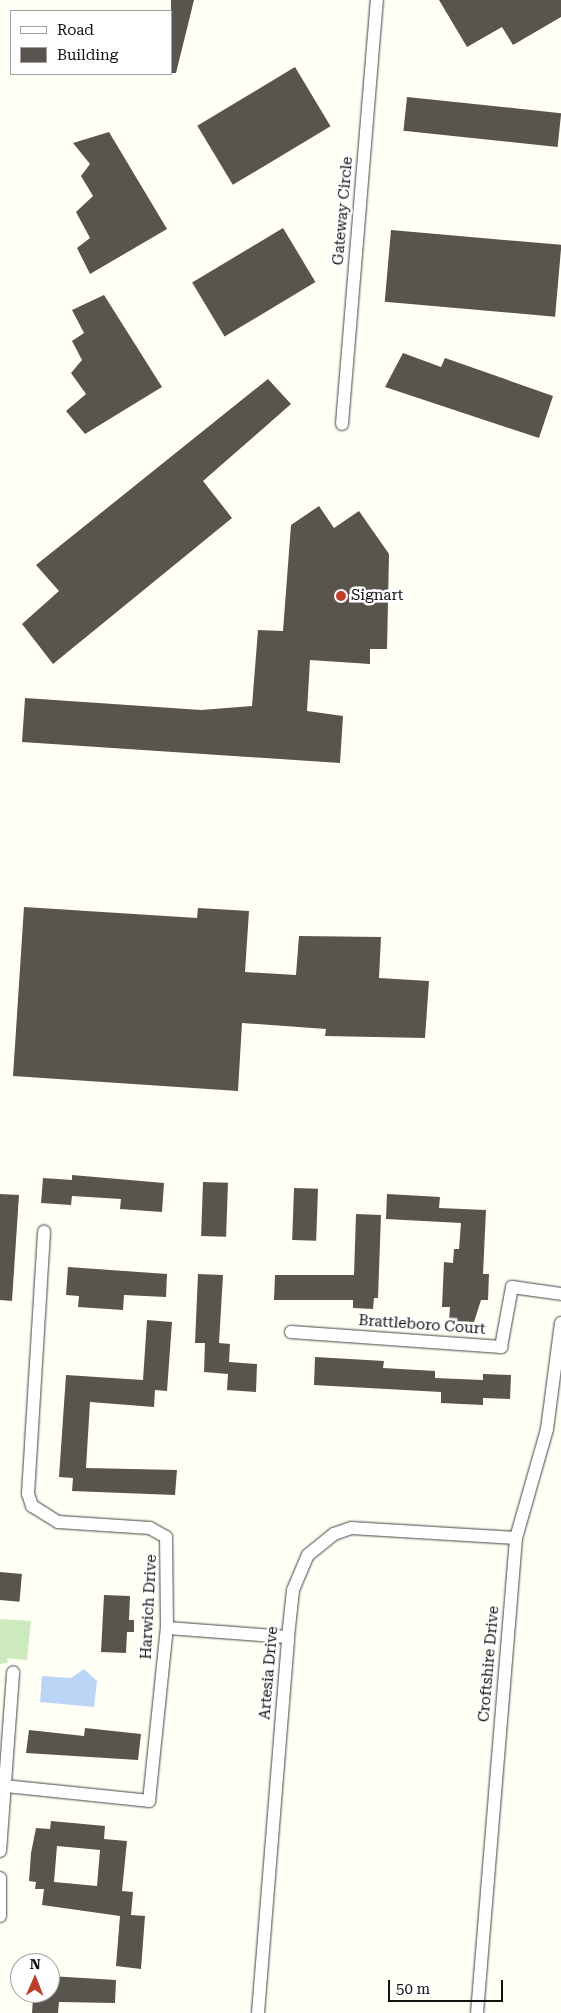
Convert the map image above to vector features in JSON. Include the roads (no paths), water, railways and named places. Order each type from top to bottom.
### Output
[{"type":"street","name":"Gateway Circle","points":[[342,424],[377,0]]},
{"type":"street","name":"Harwich Drive","points":[[5,1786],[149,1801],[167,1628],[166,1537],[150,1528],[58,1522],[32,1506],[28,1494],[44,1231]]},
{"type":"street","name":"Brattleboro Court","points":[[291,1332],[501,1348],[512,1288],[561,1294]]},
{"type":"street","name":"Croftshire Drive","points":[[477,2013],[516,1538],[548,1429],[561,1323]]},
{"type":"street","name":"Artesia Drive","points":[[258,2013],[288,1637],[298,1572],[308,1555],[334,1534],[366,1527],[516,1538]]},
{"type":"street","points":[[167,1628],[288,1637]]},
{"type":"street","points":[[0,1851],[13,1672]]},
{"type":"street","points":[[0,1878],[0,1916]]},
{"type":"water","points":[[84,1669],[97,1681],[94,1707],[40,1702],[42,1676],[71,1678]]},
{"type":"place","name":"Signart","points":[[341,596]]}]
